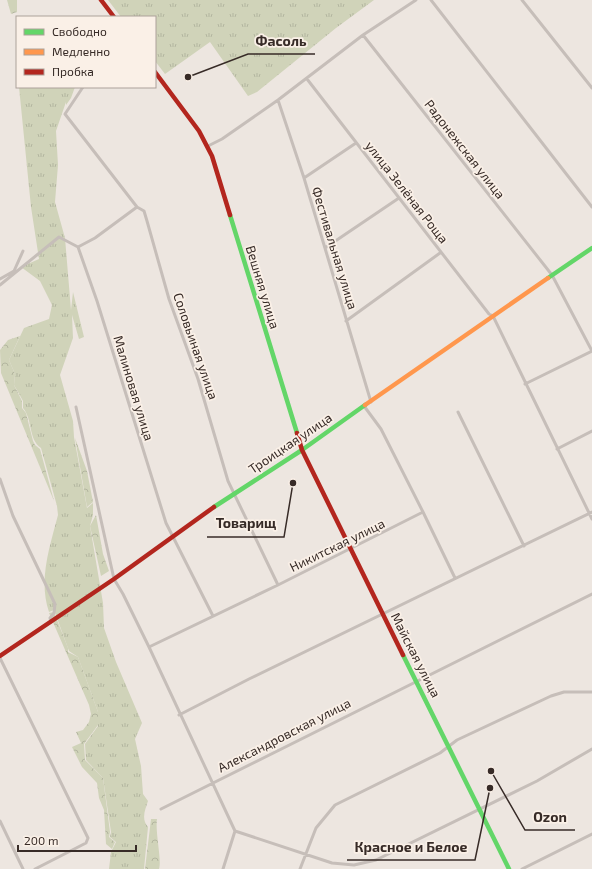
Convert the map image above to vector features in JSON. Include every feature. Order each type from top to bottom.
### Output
[{"type":"street","points":[[101,0],[113,16]]},
{"type":"street","points":[[208,146],[222,139],[278,100],[363,35],[416,0]]},
{"type":"street","points":[[431,0],[592,208]]},
{"type":"street","points":[[522,0],[592,88]]},
{"type":"street","name":"Радонежская улица","points":[[363,35],[552,275],[592,351]]},
{"type":"street","name":"Вешняя улица","points":[[156,73],[199,131],[208,146],[302,450]]},
{"type":"street","name":"улица Зелёная Роща","points":[[307,79],[440,253],[492,316],[524,384],[591,513],[592,519]]},
{"type":"street","name":"Соловьиная улица","points":[[82,88],[65,114],[137,207],[144,212],[169,299],[196,371],[221,460],[234,495],[278,585]]},
{"type":"street","name":"Фестивальная улица","points":[[278,100],[304,178],[371,402]]},
{"type":"street","points":[[304,178],[356,143]]},
{"type":"street","points":[[325,248],[399,198]]},
{"type":"street","points":[[0,285],[59,237],[78,247],[95,238],[137,207]]},
{"type":"street","name":"Малиновая улица","points":[[78,247],[104,324],[166,523],[213,616]]},
{"type":"street","name":"Троицкая улица","points":[[0,657],[114,579],[172,535],[302,450],[492,316],[592,248]]},
{"type":"street","points":[[0,279],[14,271],[23,252]]},
{"type":"street","points":[[346,322],[440,253]]},
{"type":"street","points":[[524,384],[592,351]]},
{"type":"street","points":[[364,406],[381,429],[456,578]]},
{"type":"street","points":[[76,407],[114,579],[149,647],[235,831],[223,869]]},
{"type":"street","points":[[458,412],[524,546]]},
{"type":"street","points":[[557,449],[592,430]]},
{"type":"street","name":"Майская улица","points":[[302,450],[509,869]]},
{"type":"street","points":[[0,479],[13,516],[55,604],[54,613],[50,618],[51,622]]},
{"type":"street","name":"Никитская улица","points":[[149,647],[278,585],[423,512]]},
{"type":"street","points":[[180,715],[249,679],[591,513]]},
{"type":"street","name":"Александровская улица","points":[[161,809],[416,680],[592,594]]},
{"type":"street","points":[[0,657],[88,838],[86,843],[35,869]]},
{"type":"street","points":[[300,869],[316,828],[334,806],[440,752],[457,740],[551,696],[564,692],[592,692]]},
{"type":"street","points":[[235,831],[344,865],[365,864],[480,810],[544,777],[592,749]]},
{"type":"street","points":[[0,821],[23,869]]},
{"type":"street","points":[[522,869],[592,834]]},
{"type":"green space","points":[[7,0],[17,0],[17,12],[11,14]]},
{"type":"green space","points":[[108,0],[374,0],[336,28],[257,92],[248,96],[210,42],[165,74],[156,62],[156,16],[120,16]]},
{"type":"green space","points":[[19,88],[75,88],[71,98],[66,105],[66,102],[56,131],[58,165],[55,202],[65,238],[71,310],[73,292],[84,337],[79,339],[72,315],[73,338],[60,375],[73,421],[74,437],[87,508],[93,503],[93,515],[90,526],[103,603],[104,628],[116,662],[142,723],[135,739],[141,766],[143,794],[148,801],[144,814],[148,827],[144,869],[109,869],[111,852],[116,842],[110,837],[111,832],[103,778],[86,760],[85,744],[98,726],[98,712],[78,657],[69,651],[54,610],[49,612],[46,600],[46,563],[58,515],[57,506],[41,448],[34,440],[28,418],[23,408],[23,401],[14,385],[15,374],[9,360],[24,328],[49,319],[52,305],[40,281],[21,267],[39,259],[31,207]]},
{"type":"green space","points":[[20,336],[9,360],[15,374],[14,385],[22,401],[22,408],[26,413],[33,441],[40,449],[54,501],[1,373],[0,350],[8,340]]},
{"type":"green space","points":[[75,438],[87,471],[93,502],[87,507]]},
{"type":"green space","points":[[96,515],[103,554],[109,571],[101,576],[90,526]]},
{"type":"green space","points":[[54,612],[68,648],[68,652],[78,657],[98,712],[98,725],[84,744],[85,760],[103,778],[110,832],[109,837],[115,842],[112,849],[106,844],[104,810],[99,798],[97,783],[82,767],[72,747],[81,743],[76,732],[83,730],[89,722],[91,714],[89,705],[49,613]]},
{"type":"green space","points":[[151,819],[157,819],[160,859],[159,869],[145,869]]},
{"type":"traffic: fast","points":[[230,215],[297,433]]},
{"type":"traffic: fast","points":[[548,278],[592,248]]},
{"type":"traffic: fast","points":[[214,507],[302,450],[365,405]]},
{"type":"traffic: fast","points":[[403,655],[509,869]]},
{"type":"traffic: slow","points":[[365,405],[548,278]]},
{"type":"traffic: jam","points":[[101,0],[113,16]]},
{"type":"traffic: jam","points":[[156,73],[199,131],[212,156],[230,215]]},
{"type":"traffic: jam","points":[[297,433],[302,450],[403,655]]},
{"type":"traffic: jam","points":[[0,656],[114,579],[214,507]]},
{"type":"place","name":"Фасоль","points":[[188,77]]},
{"type":"place","name":"Товарищ","points":[[293,483]]},
{"type":"place","name":"Ozon","points":[[491,771]]},
{"type":"place","name":"Красное и Белое","points":[[490,788]]}]
